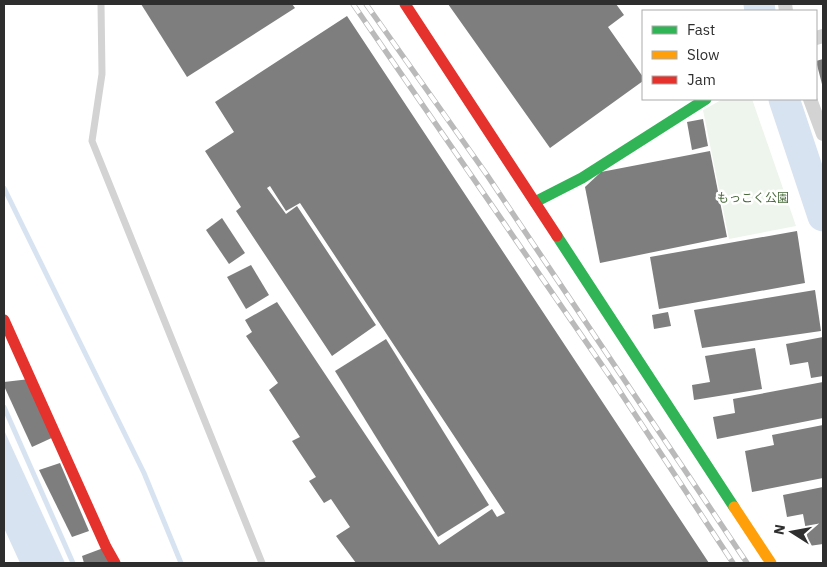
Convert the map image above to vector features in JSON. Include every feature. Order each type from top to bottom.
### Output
[{"type":"street","points":[[405,4],[771,563]]},
{"type":"street","points":[[535,202],[582,178],[704,100]]},
{"type":"street","points":[[810,100],[823,134]]},
{"type":"street","points":[[4,320],[89,511],[115,563]]},
{"type":"lane","points":[[101,4],[102,74],[92,141],[262,563]]},
{"type":"green space","name":"もっこく公園","points":[[721,100],[752,100],[796,226],[729,239],[703,110]]},
{"type":"water","points":[[4,430],[65,563],[20,563],[4,528]]},
{"type":"building","points":[[141,4],[292,4],[295,8],[187,77]]},
{"type":"building","points":[[448,4],[616,4],[624,15],[608,27],[642,76],[642,82],[550,148]]},
{"type":"building","points":[[347,16],[709,563],[356,563],[336,536],[350,527],[331,499],[324,503],[309,481],[316,477],[292,441],[300,437],[269,390],[278,383],[246,336],[252,332],[245,320],[277,302],[439,545],[492,509],[497,517],[505,513],[300,203],[286,211],[270,186],[267,188],[286,214],[297,206],[376,325],[332,356],[236,211],[241,207],[205,151],[234,132],[215,102]]},
{"type":"building","points":[[823,59],[823,88],[817,65],[817,61]]},
{"type":"building","points":[[703,119],[708,146],[692,150],[687,122]]},
{"type":"building","points":[[710,151],[727,237],[600,263],[585,187],[601,172]]},
{"type":"building","points":[[222,218],[245,253],[229,264],[206,230]]},
{"type":"building","points":[[797,231],[805,283],[659,309],[650,257]]},
{"type":"building","points":[[251,265],[269,295],[246,309],[227,277]]},
{"type":"building","points":[[815,290],[821,331],[702,348],[694,310]]},
{"type":"building","points":[[668,312],[671,326],[654,329],[652,315]]},
{"type":"building","points":[[823,337],[823,376],[811,378],[808,362],[790,365],[786,344]]},
{"type":"building","points":[[386,339],[489,505],[438,537],[335,371]]},
{"type":"building","points":[[755,348],[762,389],[694,400],[692,385],[710,382],[705,356]]},
{"type":"building","points":[[30,379],[56,436],[32,447],[4,386],[4,382]]},
{"type":"building","points":[[823,382],[823,418],[717,439],[713,417],[735,413],[733,399]]},
{"type":"building","points":[[823,425],[823,478],[752,492],[745,451],[774,445],[772,435]]},
{"type":"building","points":[[60,463],[89,531],[72,537],[39,470]]},
{"type":"building","points":[[823,487],[823,544],[809,546],[803,514],[787,517],[783,495]]},
{"type":"building","points":[[106,547],[112,563],[84,563],[82,556]]},
{"type":"waterway","points":[[759,4],[760,10]]},
{"type":"waterway","points":[[784,100],[823,216]]},
{"type":"waterway","points":[[4,188],[144,473],[181,563]]},
{"type":"waterway","points":[[4,407],[73,563]]},
{"type":"railway","points":[[353,4],[615,384],[733,563]]},
{"type":"railway","points":[[366,4],[487,175],[747,563]]},
{"type":"traffic: fast","points":[[535,202],[582,178],[704,100]]},
{"type":"traffic: fast","points":[[557,236],[734,507]]},
{"type":"traffic: slow","points":[[734,507],[771,563]]},
{"type":"traffic: jam","points":[[405,4],[557,236]]},
{"type":"traffic: jam","points":[[4,320],[106,547],[115,563]]}]
